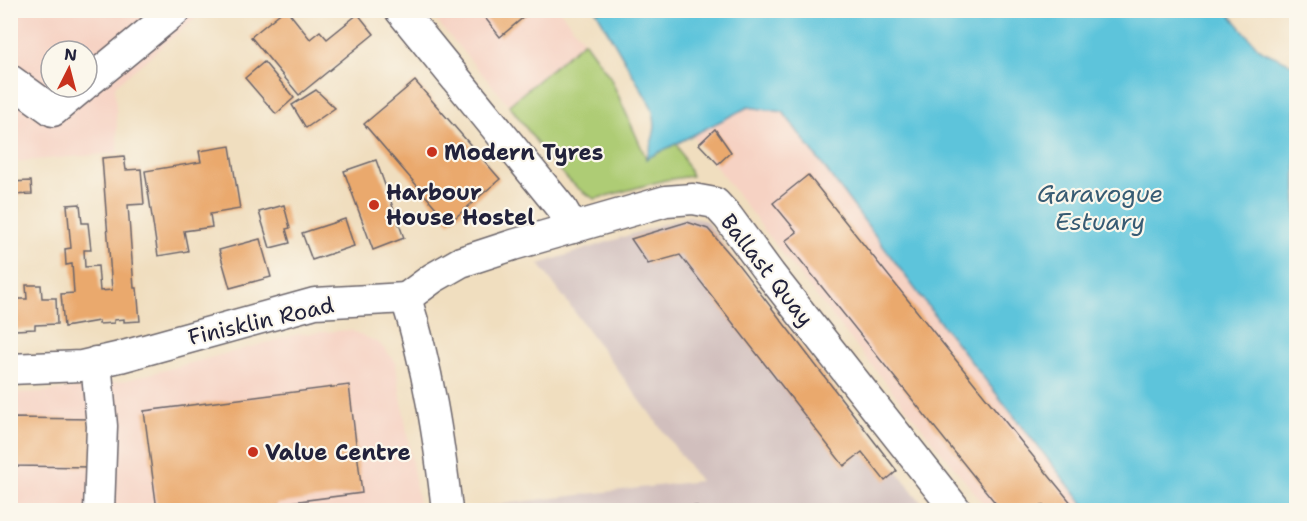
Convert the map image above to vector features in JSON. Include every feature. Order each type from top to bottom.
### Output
[{"type":"street","points":[[99,73],[176,10]]},
{"type":"street","points":[[400,10],[557,203],[573,228]]},
{"type":"street","points":[[10,80],[53,111],[68,99]]},
{"type":"street","name":"Ballast Quay","points":[[406,298],[433,278],[461,262],[666,201],[693,199],[715,203],[956,510]]},
{"type":"street","points":[[406,298],[428,382],[447,510]]},
{"type":"street","name":"Finisklin Road","points":[[10,369],[81,366],[315,303],[406,298]]},
{"type":"street","points":[[96,362],[102,426],[99,510]]},
{"type":"shaded area","points":[[11,11],[204,11],[115,86],[118,153],[11,162]]},
{"type":"shaded area","points":[[428,11],[560,11],[584,41],[509,105]]},
{"type":"shaded area","points":[[749,107],[783,112],[939,321],[1088,510],[988,510],[784,256],[692,135]]},
{"type":"shaded area","points":[[689,216],[706,221],[927,510],[477,510],[477,507],[700,481],[539,264]]},
{"type":"shaded area","points":[[350,330],[379,343],[395,361],[420,510],[11,510],[10,393],[44,392],[123,381],[299,334]]},
{"type":"green space","points":[[584,41],[610,77],[646,158],[676,143],[692,176],[665,180],[595,199],[570,182],[548,157],[509,105]]},
{"type":"water","name":"Garavogue Estuary","points":[[596,11],[1229,11],[1260,50],[1296,66],[1296,510],[1088,510],[939,321],[783,112],[748,107],[646,159],[655,127],[651,106]]},
{"type":"building","points":[[284,10],[287,10],[310,39],[320,31],[327,39],[358,14],[374,34],[299,95],[251,37]]},
{"type":"building","points":[[479,10],[532,10],[500,37]]},
{"type":"building","points":[[264,62],[294,98],[276,114],[245,78]]},
{"type":"building","name":"Modern Tyres","points":[[415,81],[500,179],[449,223],[364,124]]},
{"type":"building","points":[[316,90],[335,108],[306,128],[292,105]]},
{"type":"building","points":[[715,129],[731,152],[718,164],[699,144]]},
{"type":"building","points":[[230,146],[240,209],[210,214],[212,227],[184,231],[188,251],[158,256],[145,171],[201,162],[199,151]]},
{"type":"building","points":[[124,156],[126,170],[141,169],[144,204],[128,205],[134,288],[137,288],[140,321],[124,322],[124,319],[114,320],[114,323],[99,324],[99,321],[64,327],[61,294],[74,293],[72,264],[66,265],[65,249],[71,248],[67,205],[80,204],[82,223],[88,223],[91,250],[84,250],[85,267],[98,266],[100,291],[112,290],[102,158]]},
{"type":"building","name":"Harbour House Hostel","points":[[376,160],[404,238],[373,250],[344,171]]},
{"type":"building","points":[[808,175],[1077,510],[1047,510],[1043,505],[1036,510],[1001,510],[785,241],[797,232],[773,203]]},
{"type":"building","points":[[31,181],[32,194],[10,195],[10,182]]},
{"type":"building","points":[[284,205],[290,228],[286,229],[290,243],[270,248],[259,212]]},
{"type":"building","points":[[345,219],[354,246],[312,260],[302,233]]},
{"type":"building","points":[[687,222],[708,229],[734,259],[897,471],[885,481],[862,452],[844,466],[680,255],[648,264],[631,239]]},
{"type":"building","points":[[260,239],[271,277],[230,288],[219,250]]},
{"type":"building","points":[[26,285],[41,285],[42,298],[56,298],[57,324],[35,325],[35,329],[15,330],[14,299],[27,299]]},
{"type":"building","name":"Value Centre","points":[[349,385],[362,493],[276,504],[277,510],[157,510],[144,411]]},
{"type":"building","points":[[10,418],[95,419],[94,467],[10,466]]},
{"type":"building","points":[[697,506],[697,510],[673,510],[673,509]]},
{"type":"place","name":"Modern Tyres","points":[[432,152]]},
{"type":"place","name":"Harbour House Hostel","points":[[374,205]]},
{"type":"place","name":"Value Centre","points":[[253,452]]}]
